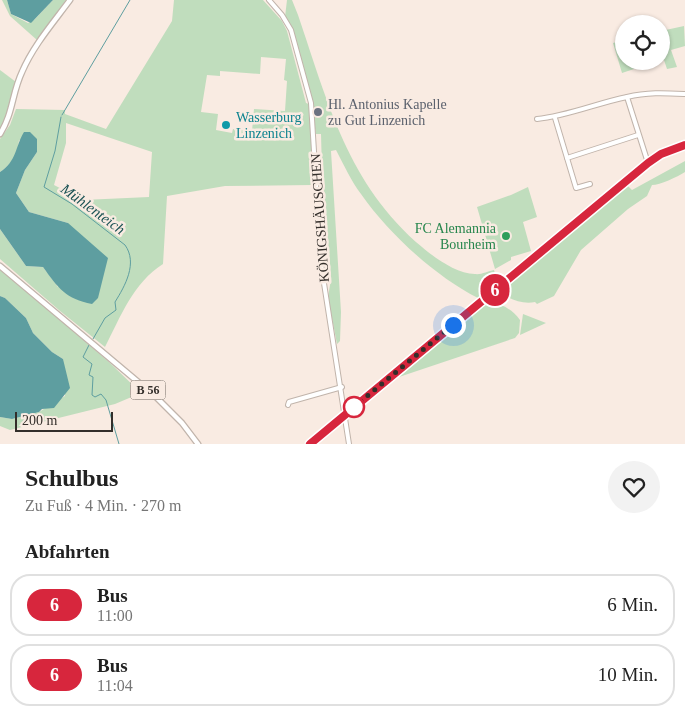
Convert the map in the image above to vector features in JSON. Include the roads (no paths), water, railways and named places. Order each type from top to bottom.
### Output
[{"type":"main road","points":[[0,134],[9,118],[18,80],[26,64],[70,0]]},
{"type":"main road","name":"B 56","points":[[0,266],[156,397],[182,423],[198,444]]},
{"type":"street","name":"KÖNIGSHÄUSCHEN","points":[[269,0],[282,15],[291,30],[311,103],[321,264],[342,387],[349,444]]},
{"type":"street","points":[[537,120],[555,118],[627,97],[656,92],[685,94]]},
{"type":"street","points":[[627,97],[648,163]]},
{"type":"street","points":[[555,118],[576,188],[590,184]]},
{"type":"street","points":[[567,158],[638,136]]},
{"type":"street","points":[[310,444],[648,163],[661,154],[685,145]]},
{"type":"street","points":[[288,406],[289,402],[342,387]]},
{"type":"water","points":[[7,0],[53,0],[31,23],[11,14]]},
{"type":"water","points":[[24,132],[30,132],[37,139],[37,152],[25,170],[16,193],[29,212],[68,223],[108,258],[98,298],[92,304],[75,299],[63,292],[43,267],[26,266],[0,229],[0,172],[6,168],[13,158]]},
{"type":"water","points":[[0,296],[5,298],[26,318],[33,333],[52,352],[63,359],[70,388],[54,408],[42,409],[39,412],[12,419],[0,417]]},
{"type":"waterway","name":"Mühlenteich","points":[[62,115],[130,0]]},
{"type":"waterway","name":"Mühlenteich","points":[[61,117],[55,151],[44,187],[72,204],[125,245],[129,252],[129,274],[115,302],[116,310],[105,318],[93,339]]},
{"type":"waterway","name":"Mühlenteich","points":[[89,345],[83,357],[92,364],[89,375],[93,377],[92,395],[95,397],[101,394],[106,400],[119,444]]},
{"type":"place","name":"Hl. Antonius Kapelle zu Gut Linzenich","points":[[318,112]]},
{"type":"place","name":"Wasserburg Linzenich","points":[[226,125]]},
{"type":"place","name":"FC Alemannia Bourheim","points":[[506,236]]}]
